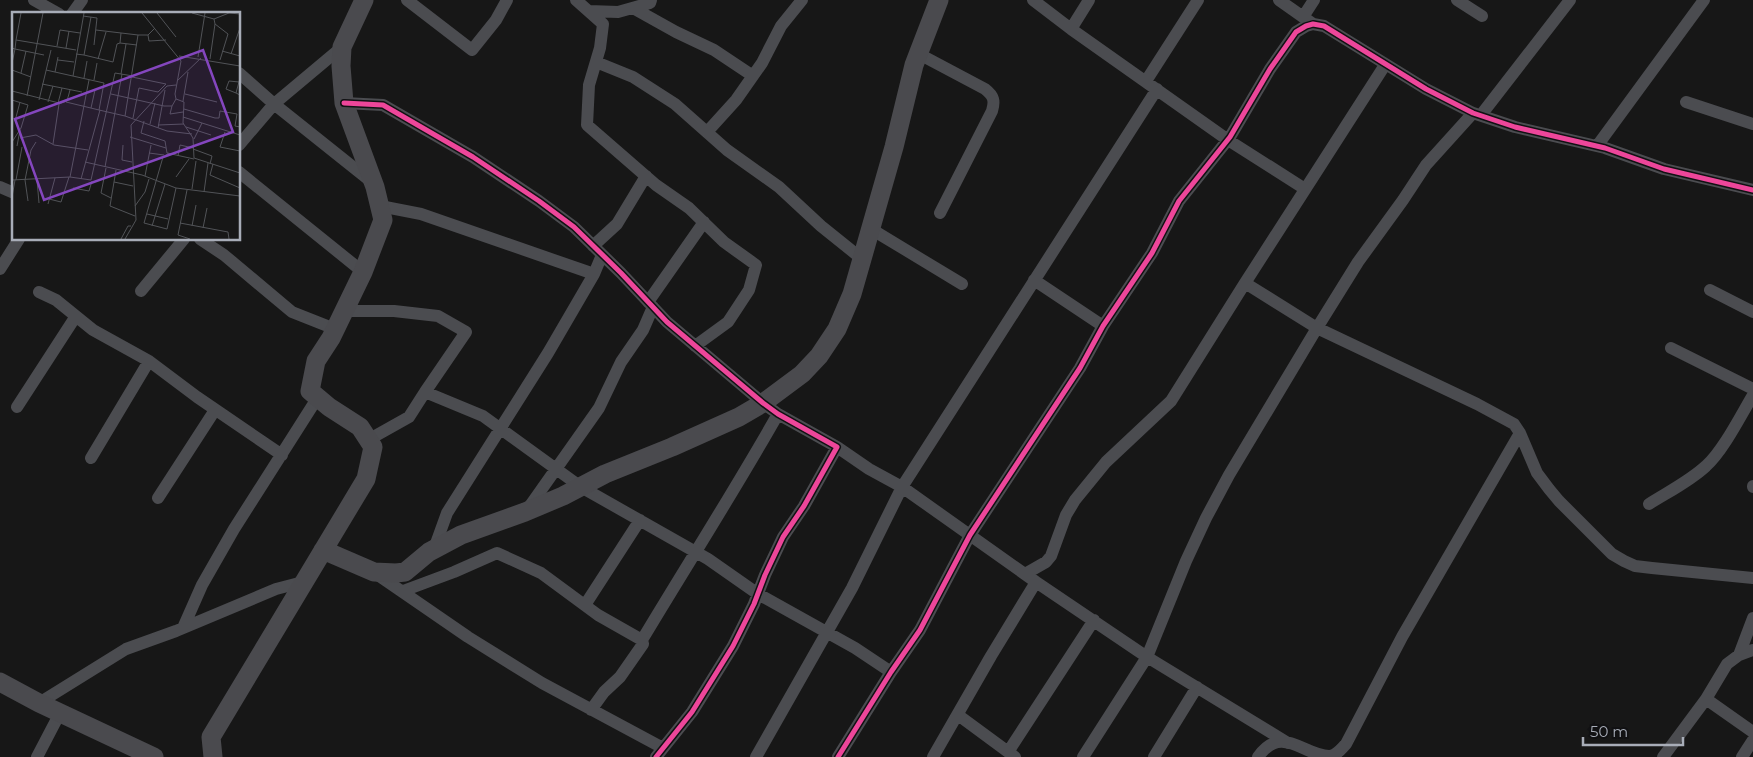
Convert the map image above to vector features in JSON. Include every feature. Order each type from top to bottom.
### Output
[{"type":"street","points":[[34,0],[55,12]]},
{"type":"street","points":[[73,12],[82,0]]},
{"type":"street","points":[[213,757],[211,737],[366,479],[373,447],[360,427],[329,407],[310,391],[316,361],[336,329],[363,272],[383,220],[373,183],[344,103],[341,66],[342,47],[364,0]]},
{"type":"street","points":[[407,0],[472,50],[496,20],[507,0]]},
{"type":"street","points":[[576,0],[603,24],[600,48],[589,85],[587,125],[646,176],[690,208],[724,242],[756,265],[749,290],[728,322],[695,346]]},
{"type":"street","points":[[589,11],[618,12],[650,3],[651,0]]},
{"type":"street","points":[[707,132],[736,100],[753,76],[782,26],[802,0]]},
{"type":"street","points":[[374,572],[396,574],[405,572],[434,549],[461,535],[525,512],[605,474],[739,417],[763,403],[802,374],[819,356],[837,329],[852,294],[919,54],[939,0]]},
{"type":"street","points":[[1033,0],[1228,140],[1305,189]]},
{"type":"street","points":[[1071,29],[1089,0]]},
{"type":"street","points":[[1146,82],[1198,0]]},
{"type":"street","points":[[1279,0],[1308,20],[1324,26],[1426,90],[1477,114],[1515,126],[1597,146],[1664,169],[1753,190]]},
{"type":"street","points":[[838,757],[890,672],[920,630],[970,535],[1080,368],[1103,326],[1152,253],[1179,201],[1228,140],[1270,69],[1296,32],[1306,26],[1314,0]]},
{"type":"street","points":[[1457,0],[1482,16]]},
{"type":"street","points":[[1083,757],[1147,657],[1186,561],[1229,475],[1358,262],[1426,165],[1477,114],[1570,0]]},
{"type":"street","points":[[1597,146],[1704,0]]},
{"type":"street","points":[[633,8],[676,32],[714,50],[753,76]]},
{"type":"street","points":[[240,144],[274,104],[342,47]]},
{"type":"street","points":[[919,54],[985,89],[994,98],[992,111],[940,213]]},
{"type":"street","points":[[596,62],[633,77],[675,104],[727,150],[779,187],[862,259]]},
{"type":"street","points":[[1025,574],[1046,562],[1051,556],[1066,515],[1075,500],[1106,462],[1171,401],[1385,65]]},
{"type":"street","points":[[240,74],[274,104],[373,183]]},
{"type":"street","points":[[756,757],[852,588],[902,487],[1157,89]]},
{"type":"street","points":[[1686,102],[1753,124]]},
{"type":"street","points":[[344,103],[383,105],[473,157],[539,201],[574,227],[667,322],[778,414],[902,487],[1036,582],[1147,657],[1288,743],[1323,756],[1344,755],[1346,744],[1402,637],[1520,433]]},
{"type":"street","points":[[240,173],[363,272]]},
{"type":"street","points":[[593,246],[617,224],[646,176]]},
{"type":"street","points":[[0,187],[12,192]]},
{"type":"street","points":[[380,206],[421,214],[594,274]]},
{"type":"street","points":[[525,512],[599,408],[621,362],[642,330],[651,304],[704,222]]},
{"type":"street","points":[[871,229],[962,284]]},
{"type":"street","points":[[0,269],[18,240]]},
{"type":"street","points":[[140,291],[183,240]]},
{"type":"street","points":[[202,240],[224,254],[292,312],[336,329]]},
{"type":"street","points":[[434,549],[447,513],[548,354],[594,274],[602,255]]},
{"type":"street","points":[[1034,280],[1103,326]]},
{"type":"street","points":[[1245,283],[1317,328],[1514,424],[1520,433],[1537,473],[1549,489],[1612,554],[1624,562],[1634,566],[1753,578]]},
{"type":"street","points":[[1710,290],[1753,312]]},
{"type":"street","points":[[39,292],[56,300],[94,330],[149,361],[282,455]]},
{"type":"street","points":[[344,311],[394,312],[438,316],[466,332],[409,417],[368,440]]},
{"type":"street","points":[[17,408],[76,316]]},
{"type":"street","points":[[1671,348],[1753,389]]},
{"type":"street","points":[[91,458],[149,361]]},
{"type":"street","points":[[425,392],[483,416],[581,487],[696,552],[758,594],[855,648],[890,672]]},
{"type":"street","points":[[1649,504],[1698,473],[1708,464],[1718,452],[1753,395]]},
{"type":"street","points":[[183,628],[202,585],[234,529],[318,397]]},
{"type":"street","points":[[158,498],[216,410]]},
{"type":"street","points":[[591,710],[604,692],[620,677],[644,644],[642,640],[778,414]]},
{"type":"street","points":[[322,550],[374,572],[468,638],[591,710],[659,754],[692,712],[733,646],[783,537],[804,506],[837,447]]},
{"type":"street","points":[[585,605],[640,520]]},
{"type":"street","points":[[403,591],[497,553],[541,572],[598,615],[642,640]]},
{"type":"street","points":[[39,703],[126,649],[183,628],[276,588],[304,582]]},
{"type":"street","points":[[933,757],[1036,582]]},
{"type":"street","points":[[1739,655],[1753,618]]},
{"type":"street","points":[[958,715],[1012,754],[1094,620]]},
{"type":"street","points":[[1663,757],[1706,699],[1727,664],[1739,655],[1753,650]]},
{"type":"street","points":[[0,682],[39,703],[154,757]]},
{"type":"street","points":[[1154,757],[1197,687]]},
{"type":"street","points":[[1706,699],[1753,732]]},
{"type":"street","points":[[37,757],[60,713]]},
{"type":"street","points":[[1742,757],[1753,740]]},
{"type":"street","points":[[1258,757],[1271,744],[1288,743]]},
{"type":"cycle path","points":[[838,757],[891,672],[920,630],[970,535],[1080,368],[1103,326],[1152,253],[1179,201],[1230,137],[1270,69],[1296,32],[1313,24],[1324,26],[1426,89],[1473,113],[1515,127],[1605,148],[1664,169],[1753,190]]},
{"type":"cycle path","points":[[344,103],[383,105],[473,157],[539,201],[574,227],[667,322],[763,403],[778,414],[837,447],[804,506],[783,537],[754,604],[733,646],[692,712],[656,757]]}]
